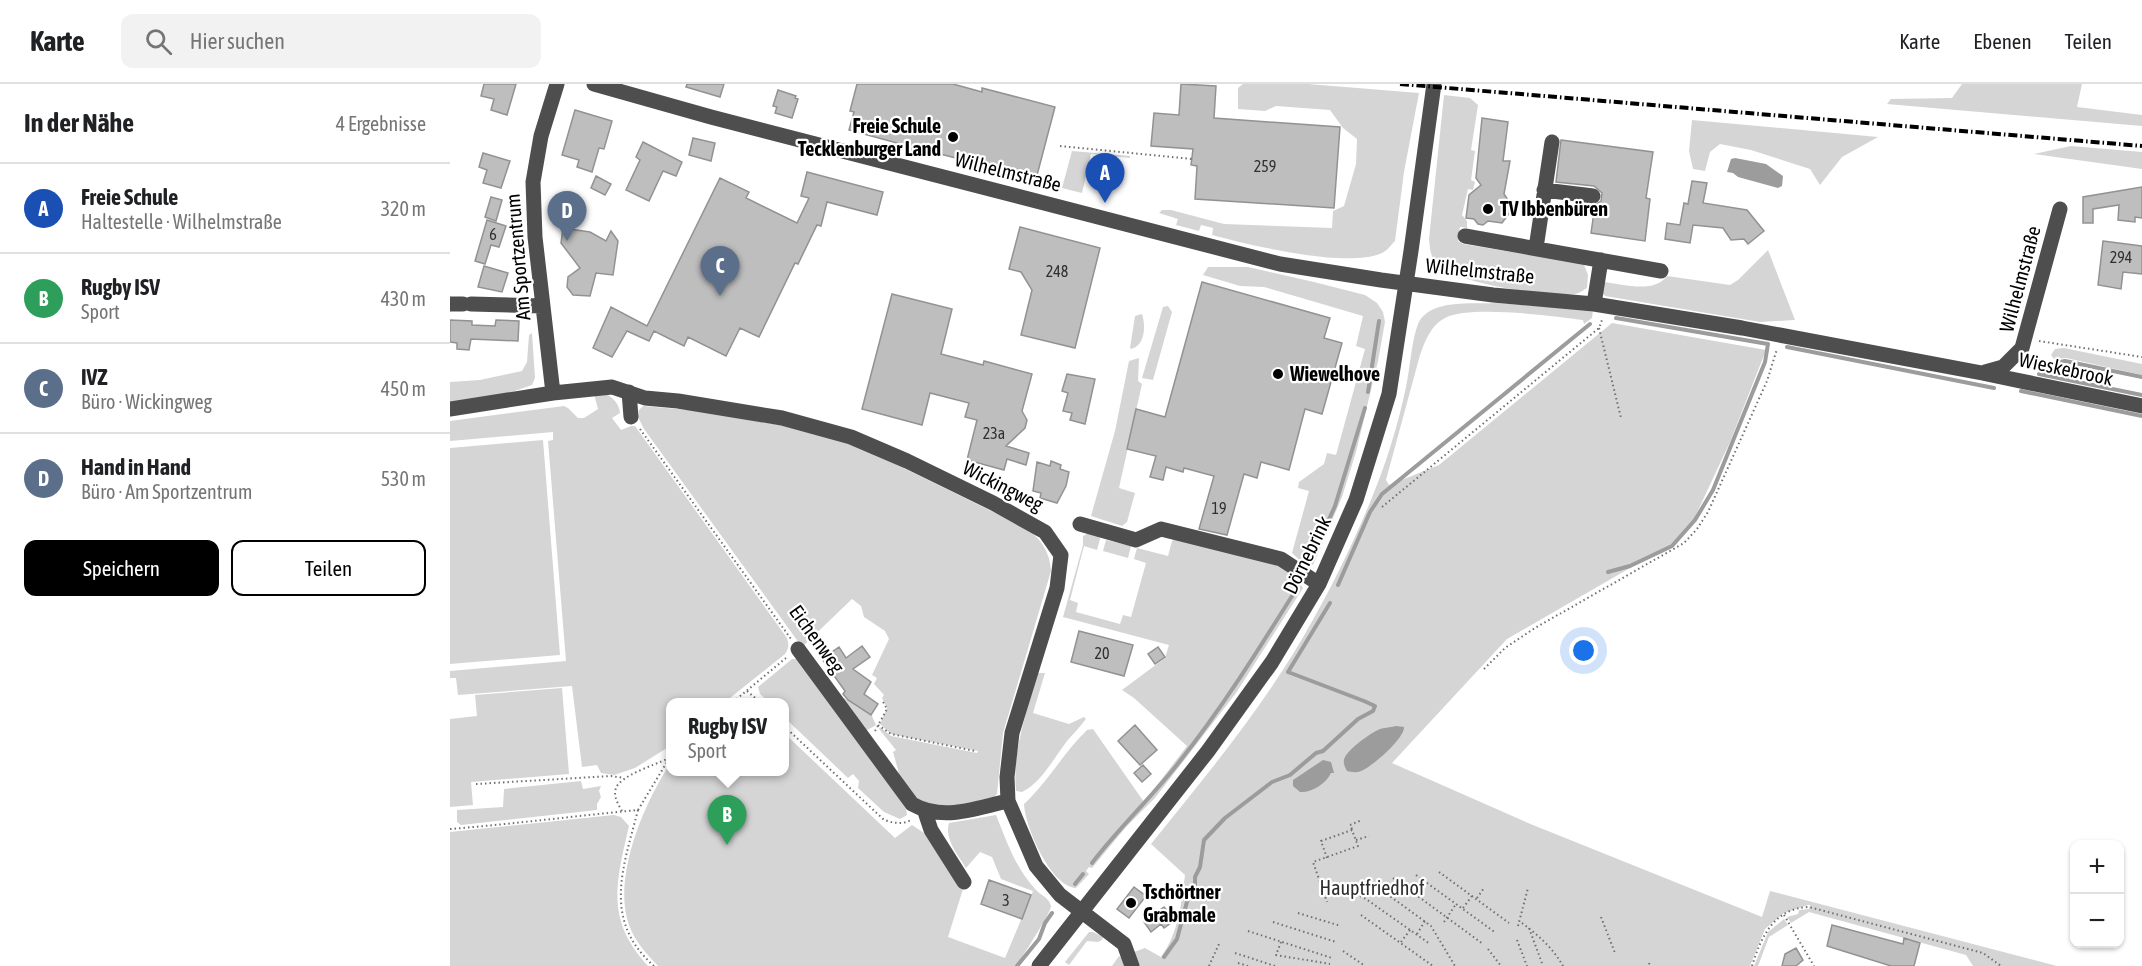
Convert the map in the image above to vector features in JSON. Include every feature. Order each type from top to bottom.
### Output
[{"type":"street","name":"Am Sportzentrum","points":[[554,393],[535,237],[533,182],[541,136],[557,84]]},
{"type":"street","name":"Wilhelmstraße","points":[[594,84],[722,120],[1280,264],[1406,284],[1600,305],[1780,335],[1983,373],[2003,368],[2022,348],[2061,209]]},
{"type":"street","name":"Dörnebrink","points":[[1039,966],[1208,751],[1266,671],[1318,584],[1356,500],[1389,394],[1434,84]]},
{"type":"street","points":[[1536,248],[1552,142]]},
{"type":"street","points":[[1544,190],[1593,196]]},
{"type":"street","name":"Wilhelmstraße","points":[[1465,236],[1661,271]]},
{"type":"street","points":[[1600,305],[1601,260]]},
{"type":"street","points":[[461,304],[542,306]]},
{"type":"street","name":"Wieskebrook","points":[[1983,373],[2142,406]]},
{"type":"street","points":[[450,410],[554,393],[612,387],[629,392],[631,417]]},
{"type":"street","name":"Wickingweg","points":[[629,392],[645,398],[782,418],[851,438],[907,461],[983,498],[1045,532],[1061,555],[1057,588],[1012,733],[1007,777],[1008,801],[1036,866],[1060,895],[1124,944],[1132,966]]},
{"type":"street","points":[[1080,524],[1136,540],[1161,529],[1281,559],[1318,584]]},
{"type":"street","name":"Eichenweg","points":[[798,649],[903,794],[912,804],[925,812]]},
{"type":"street","points":[[964,882],[931,830],[925,812],[945,815],[1008,801]]},
{"type":"path","points":[[1060,146],[1192,159]]},
{"type":"path","points":[[1600,305],[1599,328],[1621,418]]},
{"type":"path","points":[[1382,507],[1599,328]]},
{"type":"path","points":[[1484,669],[1505,648],[1520,638],[1582,600],[1684,543],[1697,529],[1708,512],[1767,381],[1776,356],[1780,335]]},
{"type":"path","points":[[2024,341],[2043,341],[2142,357]]},
{"type":"path","name":"Eichenweg","points":[[631,417],[798,649]]},
{"type":"path","points":[[738,698],[798,649]]},
{"type":"path","points":[[747,691],[755,698]]},
{"type":"path","points":[[867,744],[887,709],[882,700]]},
{"type":"path","points":[[878,725],[891,734],[975,751]]},
{"type":"path","points":[[789,731],[883,819],[889,822],[906,823],[925,812]]},
{"type":"path","points":[[622,812],[616,799],[616,787],[624,778],[666,759]]},
{"type":"path","points":[[654,966],[632,941],[622,919],[621,882],[638,810],[666,763]]},
{"type":"path","points":[[476,784],[611,776],[624,778]]},
{"type":"path","points":[[450,829],[638,810]]},
{"type":"path","points":[[1327,902],[1312,862],[1358,846],[1350,825],[1362,820]]},
{"type":"path","points":[[1327,858],[1321,841],[1352,830]]},
{"type":"path","points":[[1356,840],[1369,836]]},
{"type":"path","points":[[1439,872],[1509,923]]},
{"type":"path","points":[[1416,875],[1496,933]]},
{"type":"path","points":[[1393,878],[1483,944]]},
{"type":"path","points":[[1376,886],[1431,926],[1455,966]]},
{"type":"path","points":[[1476,899],[1484,888]]},
{"type":"path","points":[[1518,926],[1528,888]]},
{"type":"path","points":[[1352,892],[1366,899],[1430,944]]},
{"type":"path","points":[[1462,909],[1472,896]]},
{"type":"path","points":[[1443,922],[1456,904]]},
{"type":"path","points":[[1752,966],[1760,941],[1767,929],[1795,909],[1809,907],[1983,953],[2001,966]]},
{"type":"path","points":[[1298,913],[1341,926]]},
{"type":"path","points":[[1361,915],[1433,966]]},
{"type":"path","points":[[1784,915],[1814,966]]},
{"type":"path","points":[[1601,917],[1615,953]]},
{"type":"path","points":[[1417,934],[1425,921]]},
{"type":"path","points":[[1274,922],[1336,942]]},
{"type":"path","points":[[1522,923],[1556,954],[1563,966]]},
{"type":"path","points":[[1529,928],[1544,966]]},
{"type":"path","points":[[1400,943],[1410,930]]},
{"type":"path","points":[[1248,931],[1332,958]]},
{"type":"path","points":[[1517,940],[1527,966]]},
{"type":"path","points":[[1281,942],[1276,955],[1330,964]]},
{"type":"path","points":[[1209,966],[1219,944]]},
{"type":"path","points":[[1488,949],[1501,966]]},
{"type":"path","points":[[1344,951],[1365,966]]},
{"type":"path","points":[[1235,953],[1275,966]]},
{"type":"path","points":[[1448,966],[1452,961]]},
{"type":"path","points":[[1238,963],[1248,966]]},
{"type":"green space","points":[[1243,84],[1308,84],[1419,93],[1404,172],[1395,241],[1386,251],[1366,257],[1346,258],[1298,254],[1212,235],[1213,228],[1201,225],[1199,231],[1176,225],[1178,219],[1159,213],[1162,210],[1171,210],[1224,224],[1332,228],[1333,211],[1344,206],[1356,164],[1357,139],[1343,128],[1330,110],[1276,106],[1265,111],[1238,109],[1238,88]]},
{"type":"green space","points":[[1962,84],[2082,84],[2077,107],[2142,115],[2142,126],[1887,104],[1891,99],[1952,98]]},
{"type":"green space","points":[[1444,95],[1470,98],[1478,105],[1471,150],[1475,151],[1471,180],[1475,182],[1473,190],[1468,189],[1462,215],[1467,221],[1467,228],[1460,227],[1458,241],[1463,244],[1529,255],[1531,251],[1583,262],[1588,275],[1587,288],[1575,294],[1561,294],[1504,288],[1465,278],[1435,262],[1429,239]]},
{"type":"green space","points":[[1692,120],[1878,137],[1842,157],[1820,185],[1810,169],[1751,150],[1720,144],[1710,152],[1705,171],[1693,169],[1689,151]]},
{"type":"green space","points":[[2071,146],[2142,152],[2142,169],[2034,154]]},
{"type":"green space","points":[[1072,151],[1130,156],[1130,158],[1091,154],[1082,193],[1062,188]]},
{"type":"green space","points":[[1768,250],[1795,320],[1760,322],[1605,296],[1601,292],[1604,282],[1646,286],[1661,282],[1667,276],[1730,285]]},
{"type":"green space","points":[[1208,267],[1248,267],[1365,295],[1377,303],[1383,312],[1385,322],[1378,361],[1356,452],[1342,497],[1313,565],[1305,565],[1292,553],[1309,491],[1298,488],[1299,482],[1324,464],[1327,453],[1336,455],[1365,349],[1356,346],[1363,316],[1264,287],[1240,286],[1203,275]]},
{"type":"green space","name":"Hauptfriedhof","points":[[1496,303],[1593,310],[1592,318],[1584,324],[1583,320],[1570,318],[1492,312],[1457,314],[1440,321],[1429,334],[1420,355],[1386,480],[1389,485],[1439,465],[1612,323],[1766,350],[1730,442],[1694,519],[1675,542],[1507,639],[1392,763],[1528,823],[1762,917],[1770,891],[2057,966],[1973,966],[1966,955],[1809,912],[1791,923],[1787,917],[1798,914],[1799,910],[1809,909],[1810,905],[1808,905],[1784,913],[1765,929],[1750,966],[1112,966],[1119,956],[1124,959],[1145,948],[1161,957],[1172,938],[1178,918],[1185,875],[1151,844],[1260,704],[1315,617],[1363,520],[1387,458],[1403,401],[1413,343],[1420,320],[1426,313],[1444,306]]},
{"type":"green space","points":[[1168,306],[1172,312],[1153,380],[1142,378],[1163,307]]},
{"type":"green space","points":[[1142,314],[1144,324],[1142,340],[1131,349],[1135,316]]},
{"type":"green space","points":[[532,333],[535,378],[532,385],[509,393],[450,402],[450,382],[480,380],[522,371],[527,362],[529,335]]},
{"type":"green space","points":[[2064,348],[2142,364],[2142,375],[2066,358],[2054,359],[2051,355],[2055,349]]},
{"type":"green space","points":[[1139,358],[1138,381],[1142,384],[1119,488],[1135,493],[1127,522],[1122,526],[1091,516],[1115,431],[1129,361]]},
{"type":"green space","points":[[603,393],[617,403],[620,413],[612,418],[621,430],[635,426],[787,638],[788,645],[785,654],[730,698],[666,698],[666,749],[635,768],[614,775],[601,773],[597,765],[582,767],[572,686],[458,695],[456,678],[450,678],[450,671],[566,661],[548,441],[553,440],[553,432],[450,441],[450,421],[564,406],[578,418],[584,418],[598,409],[594,394]]},
{"type":"green space","points":[[643,406],[701,411],[785,426],[842,441],[879,456],[1026,528],[1036,537],[1047,552],[1051,571],[1003,733],[997,794],[994,797],[941,809],[917,801],[900,777],[893,752],[896,750],[879,729],[880,727],[891,736],[977,753],[978,751],[891,734],[880,724],[887,708],[882,698],[884,695],[874,684],[877,678],[872,675],[889,639],[885,631],[864,617],[861,606],[852,599],[802,647],[644,429],[638,417],[639,410]]},
{"type":"green space","points":[[543,440],[560,655],[450,664],[450,448]]},
{"type":"green space","points":[[1089,533],[1099,535],[1097,550],[1084,546],[1070,600],[1078,603],[1076,612],[1120,624],[1123,615],[1131,617],[1146,563],[1134,559],[1137,548],[1168,556],[1172,541],[1175,539],[1279,566],[1297,580],[1303,588],[1236,693],[1155,798],[1126,827],[1092,868],[1089,867],[1086,871],[1089,874],[1076,888],[1066,885],[1048,866],[1034,840],[1024,804],[1087,730],[1093,729],[1144,802],[1187,746],[1122,690],[1165,658],[1169,645],[1063,617],[1083,545],[1083,536]]},
{"type":"green space","points":[[1106,540],[1131,546],[1128,558],[1103,551]]},
{"type":"green space","points":[[792,659],[799,659],[804,663],[906,809],[907,815],[900,819],[884,812],[858,788],[859,781],[853,774],[848,778],[789,722],[789,698],[764,698],[760,694],[758,687]]},
{"type":"green space","points":[[1038,673],[1045,673],[1033,713],[1069,724],[1084,717],[1086,719],[1035,783],[1022,792],[1016,791],[1018,746]]},
{"type":"green space","points":[[562,688],[569,774],[471,782],[473,805],[450,807],[450,719],[477,716],[475,695]]},
{"type":"green space","points":[[844,698],[872,716],[876,725],[862,733],[840,702]]},
{"type":"green space","points":[[789,738],[895,838],[912,825],[924,833],[963,889],[948,937],[1005,958],[1033,891],[1001,879],[992,857],[980,852],[966,868],[948,835],[949,823],[996,815],[1022,872],[1035,889],[1048,900],[1050,910],[1016,966],[658,966],[641,947],[631,931],[625,906],[625,886],[633,842],[666,770],[666,776],[789,776]]},
{"type":"green space","points":[[581,781],[583,789],[601,786],[599,791],[601,797],[597,810],[461,825],[457,822],[457,810],[503,807],[504,789]]},
{"type":"green space","points":[[614,815],[621,817],[629,826],[618,883],[620,916],[625,933],[648,966],[450,966],[450,832]]},
{"type":"green space","points":[[1784,919],[1788,925],[1769,937],[1758,966],[1754,966],[1768,932]]},
{"type":"green space","points":[[1089,932],[1103,937],[1102,940],[1087,941],[1069,965],[1065,962]]},
{"type":"shaded area","points":[[1731,159],[1766,164],[1783,176],[1782,186],[1778,188],[1727,172]]},
{"type":"shaded area","points":[[1404,727],[1403,732],[1387,752],[1361,771],[1347,771],[1344,759],[1355,746],[1382,728]]},
{"type":"shaded area","points":[[1323,760],[1331,762],[1334,773],[1331,773],[1322,784],[1304,792],[1300,792],[1293,786],[1293,780]]},
{"type":"building","points":[[484,84],[516,84],[507,115],[491,110],[494,99],[481,96]]},
{"type":"building","points":[[687,84],[724,84],[720,97],[686,87]]},
{"type":"building","name":"Freie Schule Tecklenburger Land","points":[[857,84],[953,84],[982,92],[982,88],[1055,107],[1036,179],[1024,176],[1023,179],[920,149],[919,152],[896,145],[897,143],[849,130],[854,112],[850,111]]},
{"type":"building","points":[[1181,84],[1216,86],[1214,118],[1340,127],[1334,208],[1195,199],[1197,166],[1191,165],[1193,149],[1151,146],[1154,113],[1179,115]]},
{"type":"building","points":[[778,90],[796,96],[795,98],[798,99],[792,118],[775,113],[777,107],[773,106]]},
{"type":"building","points":[[575,110],[612,121],[604,149],[599,148],[592,172],[577,167],[579,160],[562,155]]},
{"type":"building","points":[[1482,118],[1508,122],[1503,161],[1510,161],[1504,194],[1508,200],[1507,207],[1511,211],[1502,223],[1488,221],[1483,225],[1478,224],[1474,219],[1466,218],[1469,195],[1481,185],[1476,178]]},
{"type":"building","points":[[693,138],[715,143],[711,161],[689,155]]},
{"type":"building","points":[[1561,140],[1653,152],[1646,198],[1650,199],[1645,241],[1591,233],[1595,205],[1601,201],[1602,193],[1594,186],[1556,182]]},
{"type":"building","points":[[643,142],[682,162],[676,176],[663,171],[649,201],[626,190],[640,160],[636,157]]},
{"type":"building","points":[[483,153],[510,161],[501,188],[483,183],[487,170],[479,167]]},
{"type":"building","points":[[807,172],[883,192],[877,215],[827,202],[821,226],[817,225],[798,264],[795,263],[759,337],[740,328],[726,356],[688,337],[684,346],[654,331],[649,341],[627,331],[612,357],[593,348],[611,307],[647,326],[720,178],[749,192],[746,198],[797,223],[809,198],[801,196]]},
{"type":"building","points":[[596,176],[611,184],[605,195],[591,188]]},
{"type":"building","points":[[1692,181],[1707,183],[1703,203],[1747,210],[1764,231],[1748,244],[1744,239],[1731,240],[1723,228],[1693,225],[1690,243],[1665,239],[1667,223],[1680,225],[1684,203],[1688,204]]},
{"type":"building","points":[[2142,187],[2142,218],[2135,217],[2135,222],[2118,220],[2119,205],[2093,209],[2093,223],[2083,223],[2083,197]]},
{"type":"building","points":[[491,197],[502,200],[496,221],[485,217]]},
{"type":"building","points":[[487,220],[506,226],[499,247],[491,245],[485,264],[475,261]]},
{"type":"building","points":[[1020,227],[1100,248],[1075,348],[1021,335],[1032,290],[1021,272],[1009,269]]},
{"type":"building","points":[[563,228],[590,232],[606,241],[611,231],[618,241],[613,275],[596,273],[590,296],[573,295],[567,287],[568,277],[580,268],[561,243]]},
{"type":"building","points":[[2103,241],[2142,246],[2142,274],[2123,272],[2121,289],[2098,285]]},
{"type":"building","points":[[484,266],[508,273],[502,292],[478,287]]},
{"type":"building","points":[[1202,282],[1330,318],[1324,338],[1342,343],[1322,414],[1305,409],[1289,470],[1261,462],[1257,478],[1244,474],[1227,535],[1199,529],[1214,476],[1184,468],[1183,472],[1166,467],[1163,480],[1150,477],[1156,456],[1127,449],[1136,409],[1165,417]]},
{"type":"building","points":[[892,294],[952,309],[941,354],[983,365],[984,361],[1032,374],[1022,411],[1027,420],[1025,428],[1006,446],[1029,453],[1026,465],[1007,459],[1004,470],[967,460],[977,420],[965,417],[969,403],[930,393],[922,425],[862,409]]},
{"type":"building","points":[[450,320],[472,321],[472,325],[495,326],[496,320],[519,321],[518,341],[471,339],[469,350],[457,349],[457,343],[450,342]]},
{"type":"building","points":[[1067,374],[1095,379],[1085,424],[1070,420],[1072,413],[1063,411],[1068,393],[1062,391]]},
{"type":"building","points":[[1051,461],[1061,465],[1060,469],[1069,472],[1066,486],[1057,503],[1040,498],[1041,493],[1033,491],[1037,462],[1050,466]]},
{"type":"building","points":[[1079,631],[1133,645],[1124,676],[1071,662]]},
{"type":"building","points":[[862,646],[870,657],[853,669],[871,682],[864,694],[878,704],[871,715],[848,700],[843,694],[845,691],[822,659],[839,647],[846,658]]},
{"type":"building","points":[[1158,647],[1165,657],[1155,664],[1148,654]]},
{"type":"building","points":[[1135,725],[1157,750],[1140,765],[1118,741]]},
{"type":"building","points":[[1143,765],[1151,774],[1142,782],[1134,773]]},
{"type":"building","points":[[989,880],[1031,895],[1022,919],[981,904]]},
{"type":"building","name":"Tschörtner Grabmale","points":[[1134,887],[1146,896],[1129,918],[1117,909]]},
{"type":"building","points":[[1164,907],[1175,920],[1164,928],[1161,924],[1151,932],[1144,922]]},
{"type":"building","points":[[1832,925],[1903,944],[1904,938],[1920,943],[1914,966],[1891,966],[1827,946]]},
{"type":"building","points":[[1796,948],[1803,960],[1796,966],[1782,966],[1785,954]]},
{"type":"waterway","points":[[1608,572],[1630,566],[1672,546],[1695,520],[1713,490],[1765,362],[1768,344],[1616,318]]},
{"type":"waterway","points":[[1368,392],[1379,321]]},
{"type":"waterway","points":[[1338,585],[1370,512],[1382,494],[1590,324]]},
{"type":"waterway","points":[[1787,347],[1994,388]]},
{"type":"waterway","points":[[2033,367],[2065,361],[2142,377]]},
{"type":"waterway","points":[[2039,374],[2142,395]]},
{"type":"waterway","points":[[2021,391],[2142,416]]},
{"type":"waterway","points":[[1309,564],[1335,506],[1365,408]]},
{"type":"waterway","points":[[1092,863],[1193,745],[1239,679],[1297,588]]},
{"type":"waterway","points":[[1164,957],[1177,939],[1188,898],[1195,891],[1195,877],[1200,867],[1204,840],[1225,818],[1272,782],[1290,775],[1316,753],[1323,751],[1358,719],[1373,711],[1375,706],[1288,672],[1330,603]]},
{"type":"waterway","points":[[1075,884],[1083,874]]},
{"type":"waterway","points":[[1017,966],[1039,939],[1052,913]]},
{"type":"railway","points":[[1400,84],[2142,146]]},
{"type":"place","name":"Freie Schule Tecklenburger Land","points":[[953,137]]},
{"type":"place","name":"Freie Schule","points":[[1105,203]]},
{"type":"place","name":"TV Ibbenbüren","points":[[1488,209]]},
{"type":"place","name":"Hand in Hand","points":[[567,241]]},
{"type":"place","name":"IVZ","points":[[720,296]]},
{"type":"place","name":"Wiewelhove","points":[[1278,374]]},
{"type":"place","name":"Rugby ISV","points":[[727,845]]},
{"type":"place","name":"Tschörtner Grabmale","points":[[1131,903]]}]
